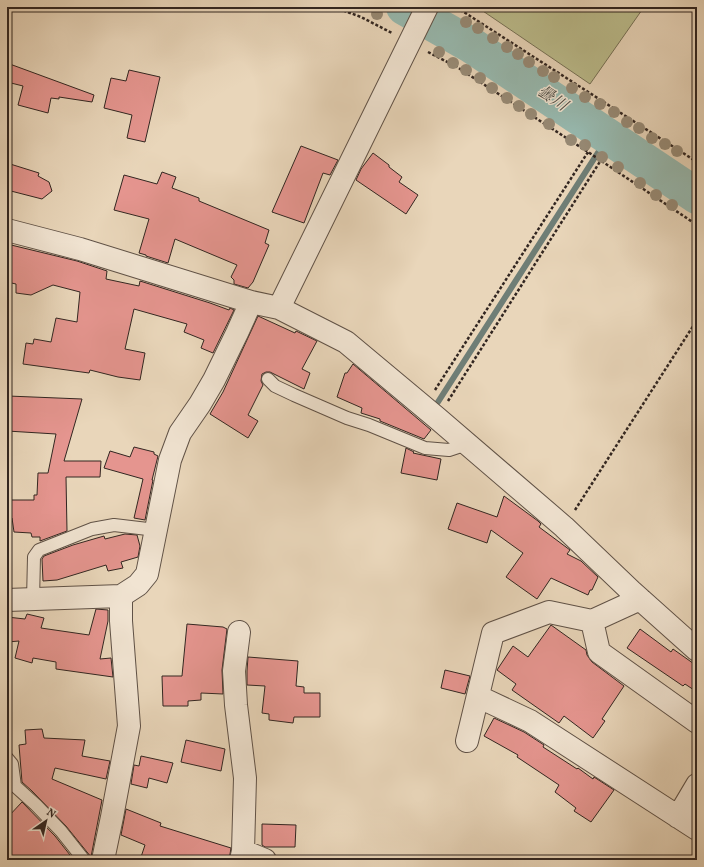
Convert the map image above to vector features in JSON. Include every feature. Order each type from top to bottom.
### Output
[{"type":"street","points":[[279,308],[427,7]]},
{"type":"street","points":[[7,230],[80,249],[251,302],[279,308],[346,342],[564,527],[640,599],[696,646]]},
{"type":"street","points":[[7,600],[121,596],[138,585],[147,574],[170,460],[180,433],[214,380],[251,302]]},
{"type":"street","points":[[103,860],[129,726],[120,621],[121,596]]},
{"type":"street","points":[[467,741],[493,633],[549,612],[592,621],[640,599]]},
{"type":"street","points":[[592,621],[599,652],[697,722]]},
{"type":"street","points":[[239,632],[234,671],[236,705],[245,778],[242,856],[265,860]]},
{"type":"street","points":[[478,697],[530,721],[697,829]]},
{"type":"street","points":[[678,817],[697,785]]},
{"type":"lane","points":[[268,379],[275,386],[300,398],[346,418],[369,425],[425,448],[449,450],[467,444]]},
{"type":"lane","points":[[33,600],[34,557],[39,550],[92,529],[114,525],[156,530]]},
{"type":"lane","points":[[7,758],[12,764],[15,786],[61,831],[84,860]]},
{"type":"path","points":[[334,7],[411,37],[601,160],[697,225]]},
{"type":"path","points":[[456,7],[697,162]]},
{"type":"path","points":[[431,413],[588,152]]},
{"type":"path","points":[[431,413],[601,160]]},
{"type":"path","points":[[564,527],[697,320]]},
{"type":"green space","points":[[477,7],[644,7],[590,84]]},
{"type":"building","points":[[7,63],[94,95],[92,102],[59,97],[59,99],[51,98],[48,113],[18,105],[23,86],[7,82]]},
{"type":"building","points":[[129,70],[160,77],[145,142],[127,138],[132,115],[104,108],[111,78],[126,81]]},
{"type":"building","points":[[301,146],[338,160],[330,175],[323,173],[304,223],[272,212]]},
{"type":"building","points":[[373,153],[402,177],[399,182],[418,195],[406,214],[356,180],[361,169]]},
{"type":"building","points":[[7,163],[39,173],[38,176],[49,182],[52,191],[42,199],[7,190]]},
{"type":"building","points":[[162,172],[176,177],[172,188],[199,198],[199,201],[269,230],[265,243],[269,245],[253,282],[248,288],[234,284],[234,280],[231,277],[237,265],[175,239],[168,263],[139,253],[149,219],[114,210],[124,175],[157,184]]},
{"type":"building","points":[[7,244],[77,261],[107,271],[106,279],[139,286],[140,281],[229,310],[230,308],[234,310],[213,353],[201,348],[204,340],[184,332],[187,324],[134,309],[125,349],[145,353],[140,380],[118,377],[90,370],[89,373],[23,364],[26,343],[33,344],[34,339],[51,342],[56,318],[77,322],[80,292],[53,285],[31,295],[16,293],[16,284],[7,282]]},
{"type":"building","points":[[258,316],[295,333],[296,331],[317,341],[302,369],[310,373],[304,389],[270,372],[262,374],[261,381],[263,385],[248,415],[258,421],[248,438],[210,414],[223,392]]},
{"type":"building","points":[[353,364],[431,430],[424,439],[380,421],[380,419],[361,413],[362,408],[337,397],[345,373],[347,373]]},
{"type":"building","points":[[8,396],[82,399],[64,461],[101,461],[100,477],[66,477],[67,531],[40,541],[40,537],[32,537],[31,533],[14,532],[12,518],[7,518],[7,500],[34,500],[34,495],[37,495],[38,473],[48,473],[56,434],[7,431]]},
{"type":"building","points":[[134,447],[154,452],[154,454],[158,456],[145,520],[134,518],[143,479],[104,468],[110,451],[130,457]]},
{"type":"building","points":[[406,448],[414,452],[413,453],[441,459],[437,480],[401,473]]},
{"type":"building","points":[[504,496],[538,521],[541,524],[539,527],[570,550],[567,554],[581,561],[598,577],[588,595],[551,578],[537,599],[506,577],[523,553],[491,530],[487,543],[448,529],[457,503],[497,517]]},
{"type":"building","points":[[125,534],[137,535],[140,546],[138,557],[121,562],[123,568],[108,571],[106,565],[57,580],[43,581],[42,559],[44,556],[73,545],[104,536],[105,539]]},
{"type":"building","points":[[96,609],[108,610],[108,621],[100,659],[111,658],[113,677],[56,669],[56,662],[33,658],[32,663],[15,658],[19,641],[7,642],[7,617],[25,619],[27,614],[44,618],[41,628],[89,635]]},
{"type":"building","points":[[187,624],[223,627],[227,629],[222,670],[223,694],[201,693],[201,700],[188,701],[188,706],[163,706],[162,676],[182,676]]},
{"type":"building","points":[[551,625],[586,650],[587,655],[592,662],[624,686],[602,719],[605,721],[593,738],[564,716],[559,723],[512,690],[516,684],[497,670],[513,646],[528,657]]},
{"type":"building","points":[[640,629],[671,652],[673,649],[697,666],[697,692],[685,684],[683,686],[627,648]]},
{"type":"building","points":[[248,657],[298,661],[296,686],[304,687],[304,693],[320,693],[320,717],[294,717],[293,723],[269,720],[269,714],[262,713],[265,686],[247,685]]},
{"type":"building","points":[[445,670],[470,676],[465,694],[441,688]]},
{"type":"building","points":[[494,718],[524,732],[544,745],[543,747],[577,769],[578,768],[593,779],[594,777],[614,790],[591,822],[574,811],[576,808],[555,792],[559,785],[517,757],[518,755],[484,736]]},
{"type":"building","points":[[42,729],[44,738],[85,740],[82,756],[110,761],[106,779],[55,768],[52,779],[102,800],[91,857],[66,826],[22,782],[19,745],[26,744],[25,730]]},
{"type":"building","points":[[186,740],[225,749],[221,771],[181,762]]},
{"type":"building","points":[[141,756],[173,763],[167,783],[149,778],[147,788],[131,784],[134,765],[139,766]]},
{"type":"building","points":[[22,802],[55,836],[74,860],[7,860],[7,818]]},
{"type":"building","points":[[126,809],[161,823],[160,826],[231,848],[229,860],[140,860],[145,845],[121,835]]},
{"type":"building","points":[[262,824],[296,825],[295,847],[265,847],[262,845]]},
{"type":"waterway","name":"曇川","points":[[404,7],[471,45],[697,196]]},
{"type":"waterway","points":[[438,402],[608,137]]}]
